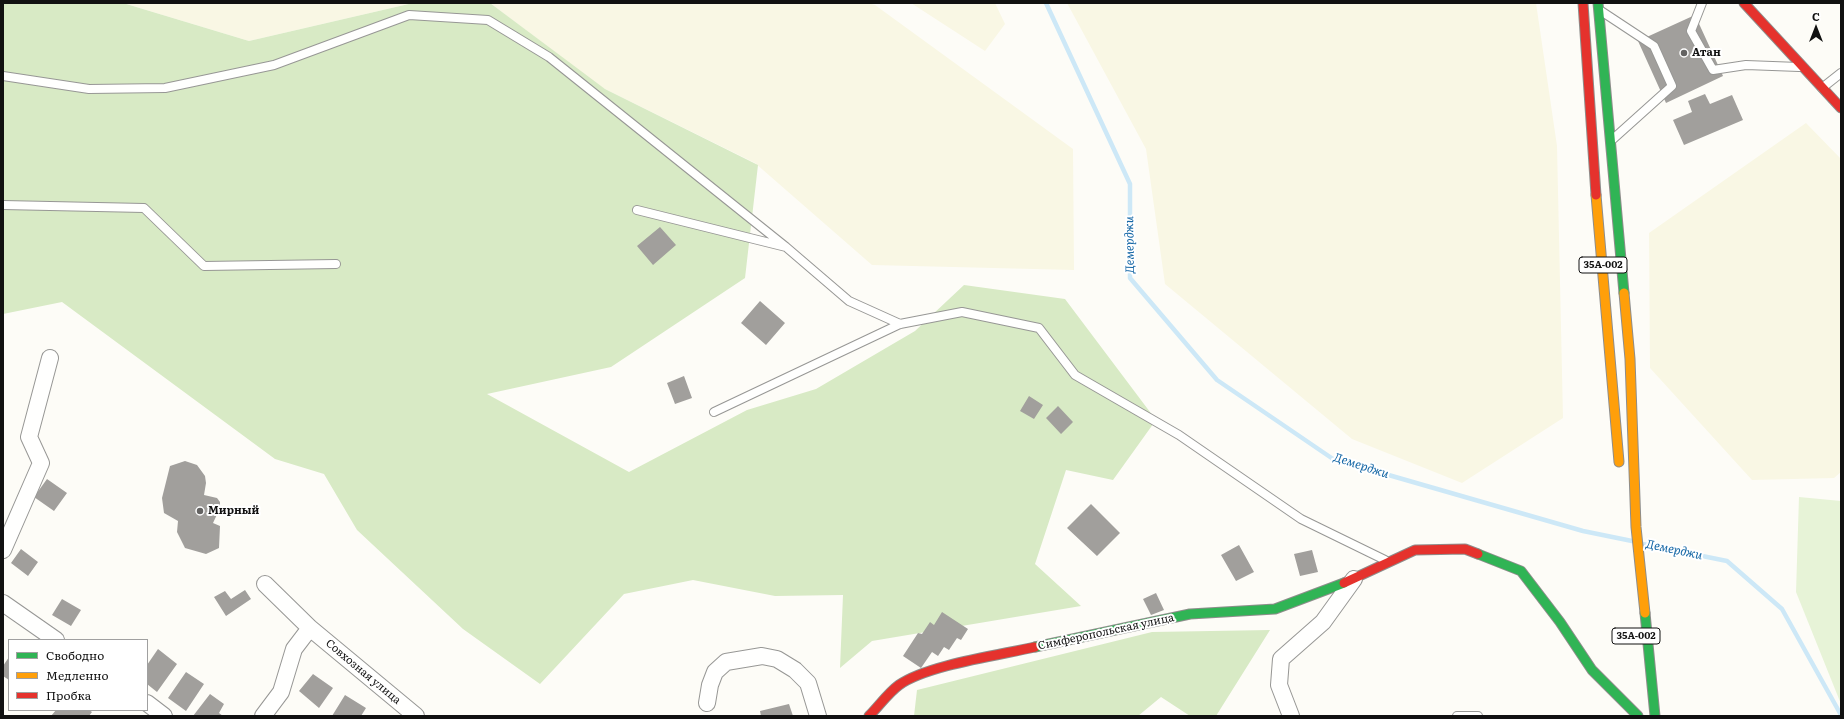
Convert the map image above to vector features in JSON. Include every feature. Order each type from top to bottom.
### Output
[{"type":"main road","name":"35А-002","points":[[1583,3],[1594,167],[1620,473]]},
{"type":"main road","points":[[1744,3],[1841,108]]},
{"type":"main road","name":"35А-002","points":[[1598,6],[1630,359],[1636,527],[1655,716]]},
{"type":"main road","name":"Симферопольская улица","points":[[869,716],[899,685],[915,676],[936,669],[1190,614],[1275,609],[1331,589],[1415,550],[1465,549],[1521,571],[1560,622],[1592,670],[1640,714]]},
{"type":"street","points":[[3,550],[41,463],[29,437],[50,358]]},
{"type":"street","name":"Симферопольская улица","points":[[1291,716],[1279,685],[1281,659],[1323,622],[1355,578]]},
{"type":"street","name":"Совхозная улица","points":[[265,584],[310,628],[416,716]]},
{"type":"street","points":[[3,603],[55,639]]},
{"type":"street","points":[[263,716],[281,692],[294,649],[310,628]]},
{"type":"street","points":[[707,703],[710,685],[715,672],[726,662],[762,656],[777,659],[795,670],[808,682],[818,716]]},
{"type":"street","points":[[148,708],[164,716]]},
{"type":"lane","points":[[1702,3],[1691,31],[1712,70],[1746,65],[1802,67]]},
{"type":"lane","points":[[1598,6],[1654,46],[1672,86],[1611,141]]},
{"type":"lane","points":[[3,76],[89,89],[165,88],[274,65],[409,15],[488,20],[549,56],[786,247],[849,300],[900,324]]},
{"type":"lane","points":[[1822,88],[1841,73]]},
{"type":"lane","points":[[3,205],[144,208],[204,266],[336,264]]},
{"type":"lane","points":[[637,210],[786,247]]},
{"type":"lane","points":[[714,412],[900,324],[962,312],[1040,328],[1075,375],[1179,435],[1301,519],[1390,562]]},
{"type":"lane","points":[[1457,716],[1478,716]]},
{"type":"shaded area","points":[[123,3],[413,3],[249,41]]},
{"type":"shaded area","points":[[490,3],[868,3],[875,5],[1073,149],[1074,270],[872,265],[755,163],[601,87]]},
{"type":"shaded area","points":[[911,3],[995,3],[1005,24],[985,51]]},
{"type":"shaded area","points":[[1067,3],[1536,3],[1557,146],[1563,418],[1462,483],[1352,439],[1165,284],[1146,149]]},
{"type":"shaded area","points":[[1806,123],[1841,159],[1841,472],[1834,478],[1752,480],[1650,368],[1649,233]]},
{"type":"green space","points":[[3,3],[123,3],[249,41],[413,3],[490,3],[605,89],[758,165],[745,278],[611,367],[487,394],[629,472],[747,410],[816,389],[915,331],[964,285],[1065,299],[1156,420],[1113,480],[1066,470],[1035,564],[1081,606],[872,641],[840,668],[843,595],[775,596],[693,580],[624,594],[540,684],[463,629],[357,530],[324,474],[275,459],[62,302],[3,314]]},
{"type":"green space","points":[[1799,497],[1841,501],[1841,704],[1796,592]]},
{"type":"green space","points":[[1270,630],[1216,716],[1190,716],[1161,697],[1138,716],[914,716],[917,690],[1152,632]]},
{"type":"building","points":[[1695,15],[1723,76],[1666,103],[1638,41]]},
{"type":"building","points":[[1705,94],[1710,104],[1732,95],[1743,120],[1684,145],[1673,120],[1692,112],[1688,101]]},
{"type":"building","points":[[660,227],[676,245],[653,265],[637,246]]},
{"type":"building","points":[[760,301],[785,323],[766,345],[741,323]]},
{"type":"building","points":[[684,376],[692,398],[675,404],[667,383]]},
{"type":"building","points":[[1029,396],[1043,405],[1034,419],[1020,411]]},
{"type":"building","points":[[1058,406],[1073,422],[1061,434],[1046,418]]},
{"type":"building","points":[[185,461],[197,465],[205,476],[206,483],[204,495],[217,498],[220,502],[220,508],[213,523],[220,526],[219,548],[206,554],[185,548],[177,532],[178,521],[164,513],[162,498],[170,466]]},
{"type":"building","points":[[47,479],[67,493],[54,511],[34,497]]},
{"type":"building","points":[[1091,504],[1120,533],[1097,556],[1067,528]]},
{"type":"building","points":[[1239,545],[1254,572],[1236,581],[1221,555]]},
{"type":"building","points":[[21,549],[38,562],[28,576],[11,563]]},
{"type":"building","points":[[1312,550],[1318,572],[1300,576],[1294,554]]},
{"type":"building","points":[[245,590],[251,599],[226,616],[214,597],[225,591],[231,599]]},
{"type":"building","points":[[1156,593],[1164,610],[1151,615],[1143,599]]},
{"type":"building","points":[[62,599],[81,610],[71,626],[52,615]]},
{"type":"building","points":[[942,612],[968,629],[961,640],[957,638],[949,650],[944,647],[938,656],[932,652],[921,668],[903,656],[918,633],[922,634],[930,622],[934,625]]},
{"type":"building","points":[[158,649],[177,664],[157,692],[148,685],[148,664]]},
{"type":"building","points":[[8,658],[8,679],[3,676],[3,666]]},
{"type":"building","points":[[186,672],[204,684],[186,711],[168,698]]},
{"type":"building","points":[[313,674],[333,688],[319,708],[299,691]]},
{"type":"building","points":[[210,694],[224,704],[219,713],[223,716],[193,716]]},
{"type":"building","points":[[345,695],[366,708],[361,716],[332,716]]},
{"type":"building","points":[[789,704],[793,716],[761,716],[760,711]]},
{"type":"building","points":[[55,711],[92,712],[89,716],[51,716]]},
{"type":"waterway","name":"Демерджи","points":[[1046,3],[1130,184],[1130,278],[1217,380],[1333,459],[1583,531],[1632,541]]},
{"type":"waterway","name":"Демерджи","points":[[1643,544],[1727,561],[1782,609],[1841,715]]},
{"type":"traffic: fast","points":[[1598,3],[1624,293]]},
{"type":"traffic: fast","points":[[1478,554],[1521,571],[1560,622],[1592,670],[1638,716]]},
{"type":"traffic: fast","points":[[1035,647],[1190,614],[1275,609],[1344,583]]},
{"type":"traffic: fast","points":[[1645,613],[1655,716]]},
{"type":"traffic: slow","points":[[1596,195],[1619,462]]},
{"type":"traffic: slow","points":[[1624,293],[1630,359],[1636,527],[1645,613]]},
{"type":"traffic: jam","points":[[1583,3],[1596,195]]},
{"type":"traffic: jam","points":[[1744,3],[1841,108]]},
{"type":"traffic: jam","points":[[1344,583],[1415,550],[1465,549],[1478,554]]},
{"type":"traffic: jam","points":[[869,716],[895,688],[911,678],[945,666],[1035,647]]},
{"type":"place","name":"Атан","points":[[1684,53]]},
{"type":"place","name":"Мирный","points":[[200,511]]}]
